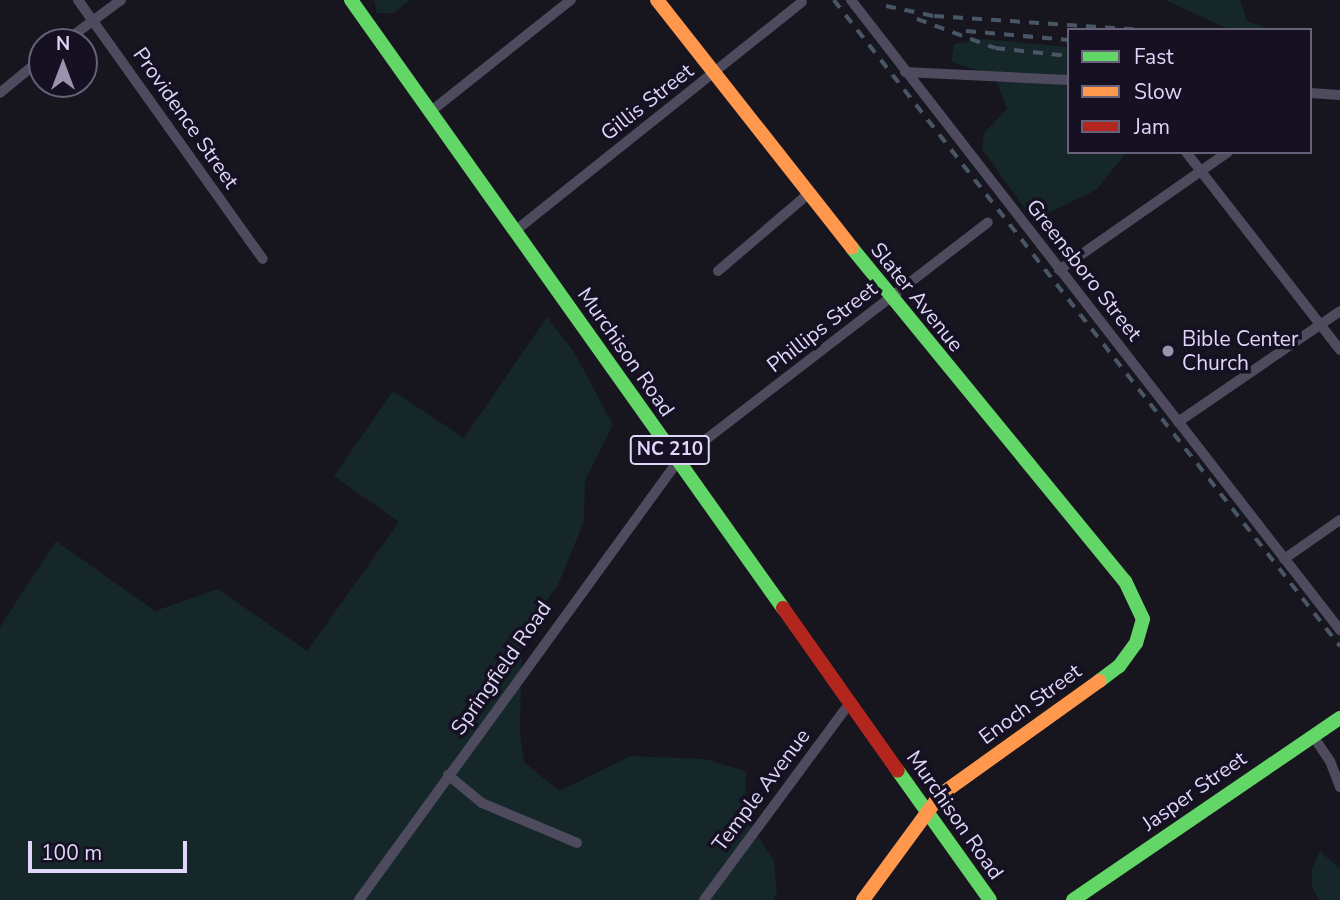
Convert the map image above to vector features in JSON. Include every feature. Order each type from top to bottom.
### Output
[{"type":"street","name":"Providence Street","points":[[78,0],[263,259]]},
{"type":"street","points":[[83,28],[121,0]]},
{"type":"street","name":"Murchison Road","points":[[351,0],[990,900]]},
{"type":"street","points":[[430,112],[571,0]]},
{"type":"street","name":"Slater Avenue","points":[[657,0],[891,298],[1125,581],[1143,619]]},
{"type":"street","name":"Greensboro Street","points":[[850,0],[1340,630]]},
{"type":"street","name":"Gillis Street","points":[[515,231],[802,2]]},
{"type":"street","points":[[0,93],[28,70]]},
{"type":"street","points":[[905,72],[1067,80]]},
{"type":"street","points":[[1312,93],[1340,95]]},
{"type":"street","points":[[1188,154],[1340,351]]},
{"type":"street","points":[[1059,270],[1225,154]]},
{"type":"street","points":[[718,271],[808,194]]},
{"type":"street","name":"Phillips Street","points":[[678,461],[988,222]]},
{"type":"street","points":[[1178,422],[1340,311]]},
{"type":"street","name":"Springfield Road","points":[[359,900],[678,461]]},
{"type":"street","points":[[1284,559],[1340,520]]},
{"type":"street","name":"Enoch Street","points":[[863,900],[940,795],[1119,666],[1136,643],[1143,619]]},
{"type":"street","name":"Temple Avenue","points":[[704,900],[849,703]]},
{"type":"street","name":"Jasper Street","points":[[1073,900],[1340,718]]},
{"type":"street","points":[[1313,736],[1330,761],[1340,787]]},
{"type":"street","points":[[448,775],[482,803],[577,843]]},
{"type":"shaded area","points":[[374,0],[410,0],[394,13],[377,13]]},
{"type":"shaded area","points":[[1165,0],[1240,0],[1247,21],[1266,28],[1226,28]]},
{"type":"shaded area","points":[[981,39],[1067,47],[1067,154],[1125,154],[1096,190],[1044,215],[1026,210],[982,149],[984,133],[1007,109],[995,76],[951,62],[954,44]]},
{"type":"shaded area","points":[[547,317],[574,352],[613,425],[585,481],[584,521],[558,585],[522,633],[520,733],[524,762],[559,791],[631,756],[705,759],[746,771],[745,815],[774,861],[777,892],[773,900],[0,900],[0,627],[56,541],[155,611],[218,589],[307,651],[399,522],[334,476],[393,391],[464,438]]},
{"type":"shaded area","points":[[1320,851],[1340,869],[1340,900],[1319,900],[1312,887],[1312,868]]},
{"type":"railway","points":[[834,0],[1340,646]]},
{"type":"railway","points":[[886,6],[934,16],[1114,28]]},
{"type":"railway","points":[[917,19],[995,48],[1067,56]]},
{"type":"railway","points":[[966,31],[1067,40]]},
{"type":"traffic: fast","points":[[351,0],[783,608]]},
{"type":"traffic: fast","points":[[852,248],[1125,581],[1143,619],[1136,643],[1119,666],[1099,681]]},
{"type":"traffic: fast","points":[[1073,900],[1340,718]]},
{"type":"traffic: fast","points":[[898,771],[990,900]]},
{"type":"traffic: slow","points":[[657,0],[852,248]]},
{"type":"traffic: slow","points":[[863,900],[940,795],[1099,681]]},
{"type":"traffic: jam","points":[[783,608],[898,771]]},
{"type":"place","name":"Bible Center Church","points":[[1168,351]]}]
